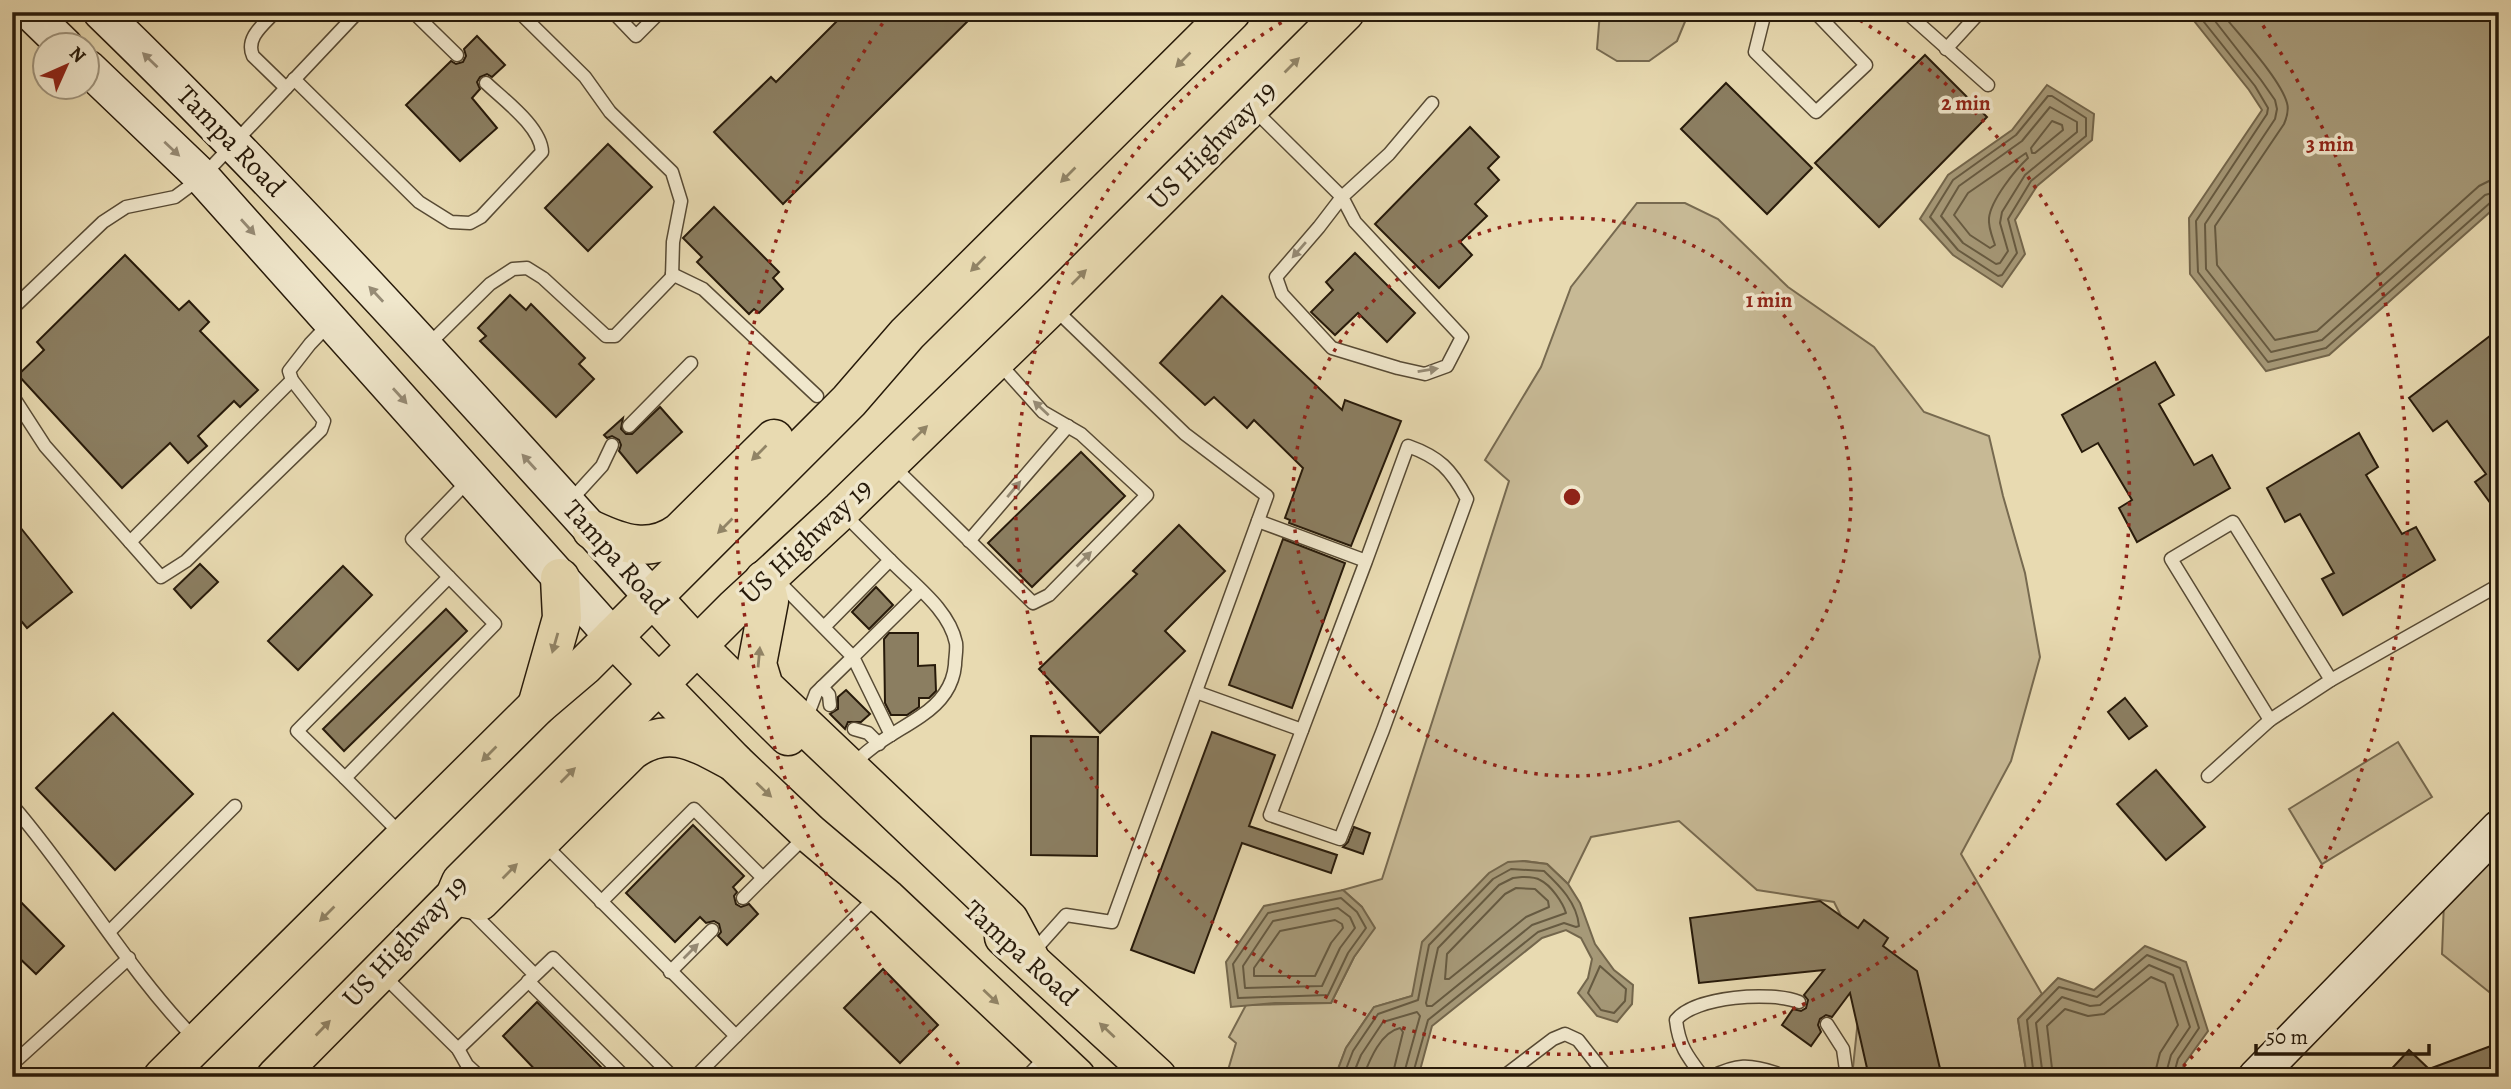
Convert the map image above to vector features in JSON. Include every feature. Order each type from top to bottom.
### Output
[{"type":"main road","points":[[30,12],[51,32]]},
{"type":"main road","name":"Tampa Road","points":[[101,12],[234,142],[696,646],[947,887],[1029,957],[1157,1077]]},
{"type":"main road","points":[[163,1077],[537,706],[614,637],[849,401],[907,334],[1231,12]]},
{"type":"main road","name":"US Highway 19","points":[[276,1077],[455,896],[461,882],[696,646],[996,360],[1345,12]]},
{"type":"main road","name":"Tampa Road","points":[[102,81],[202,177],[658,686],[809,833],[880,893],[1055,1070]]},
{"type":"main road","points":[[579,517],[620,543],[645,546],[667,541],[680,532],[829,384],[907,334]]},
{"type":"main road","points":[[767,577],[769,601],[757,664],[764,687],[824,701],[849,770],[1009,920],[1029,957]]},
{"type":"main road","points":[[537,706],[562,618],[560,578]]},
{"type":"main road","points":[[455,896],[480,901],[643,742],[667,736],[687,740],[734,762]]},
{"type":"main road","points":[[2256,1077],[2499,828]]},
{"type":"main road","points":[[1055,1070],[1075,1051],[1114,1067],[1124,1077]]},
{"type":"lane","points":[[275,12],[254,34],[250,42],[253,56],[290,83],[419,202],[451,222],[470,223],[481,217],[542,152],[542,142],[536,131],[486,83]]},
{"type":"lane","points":[[12,309],[103,222],[126,206],[175,197],[202,177],[358,12]]},
{"type":"lane","points":[[413,12],[457,55]]},
{"type":"lane","points":[[425,348],[490,284],[513,269],[527,268],[543,278],[606,336],[615,336],[672,277],[673,242],[681,201],[672,172],[610,112],[585,77],[519,12]]},
{"type":"lane","points":[[612,12],[636,36],[660,12]]},
{"type":"lane","points":[[1765,12],[1755,52],[1816,112],[1866,65],[1815,12]]},
{"type":"lane","points":[[1906,12],[1988,85]]},
{"type":"lane","points":[[1947,49],[1980,12]]},
{"type":"lane","points":[[1250,107],[1342,197],[1355,222],[1462,337],[1447,366],[1425,374],[1398,369],[1332,348],[1282,294],[1276,277],[1342,197],[1390,153],[1433,103]]},
{"type":"lane","points":[[672,274],[703,289],[817,396]]},
{"type":"lane","points":[[1029,957],[1066,915],[1112,922],[1267,496],[1185,434],[1052,305]]},
{"type":"lane","points":[[12,395],[46,446],[161,577],[186,561],[321,430],[324,421],[292,380],[289,371],[333,321]]},
{"type":"lane","points":[[889,462],[1033,603],[1049,595],[1147,495],[1081,434],[1043,412],[996,360]]},
{"type":"lane","points":[[629,426],[691,363]]},
{"type":"lane","points":[[130,542],[292,380]]},
{"type":"lane","points":[[969,541],[1068,426]]},
{"type":"lane","points":[[579,517],[612,444]]},
{"type":"lane","points":[[1408,446],[1433,455],[1460,485],[1467,499],[1383,730],[1340,839],[1270,815],[1366,561],[1408,446]]},
{"type":"lane","points":[[345,778],[495,624],[412,539],[472,477]]},
{"type":"lane","points":[[841,510],[939,609],[950,627],[956,645],[954,678],[944,695],[923,715],[857,760],[849,770]]},
{"type":"lane","points":[[1258,521],[1366,561]]},
{"type":"lane","points":[[2270,720],[2171,559],[2233,522],[2331,680]]},
{"type":"lane","points":[[824,627],[870,586],[890,560]]},
{"type":"lane","points":[[767,577],[824,627],[853,657],[891,735]]},
{"type":"lane","points":[[404,838],[298,732],[449,578]]},
{"type":"lane","points":[[2208,776],[2270,720],[2331,680],[2499,585]]},
{"type":"lane","points":[[824,701],[853,657],[880,625],[920,590]]},
{"type":"lane","points":[[1196,692],[1302,730]]},
{"type":"lane","points":[[865,719],[868,733]]},
{"type":"lane","points":[[854,729],[868,733],[879,744]]},
{"type":"lane","points":[[110,932],[235,806]]},
{"type":"lane","points":[[601,902],[694,809],[764,878]]},
{"type":"lane","points":[[14,810],[41,838],[164,1007],[198,1042]]},
{"type":"lane","points":[[743,898],[809,833]]},
{"type":"lane","points":[[541,841],[736,1036]]},
{"type":"lane","points":[[695,1077],[880,893]]},
{"type":"lane","points":[[455,896],[625,1077]]},
{"type":"lane","points":[[670,972],[712,930]]},
{"type":"lane","points":[[12,1053],[18,1059],[129,958]]},
{"type":"lane","points":[[458,1049],[553,958],[673,1077]]},
{"type":"lane","points":[[379,971],[458,1049],[467,1065],[480,1077]]},
{"type":"lane","points":[[1703,1077],[1686,1056],[1678,1039],[1676,1020],[1683,1012],[1692,1007],[1745,997],[1787,998],[1798,1002]]},
{"type":"lane","points":[[1827,1024],[1843,1049],[1846,1077]]},
{"type":"lane","points":[[1503,1077],[1565,1034],[1578,1040],[1607,1077]]},
{"type":"lane","points":[[1712,1077],[1728,1068],[1753,1066],[1776,1073],[1777,1077]]},
{"type":"shaded area","points":[[1600,12],[1689,12],[1677,41],[1649,61],[1617,61],[1597,49]]},
{"type":"shaded area","points":[[1637,203],[1685,203],[1718,219],[1788,287],[1874,347],[1924,412],[1989,436],[2025,573],[2040,657],[2011,761],[1961,854],[2042,994],[2018,1019],[2027,1077],[1852,1077],[1864,962],[1834,902],[1757,890],[1679,821],[1591,837],[1568,884],[1547,864],[1523,861],[1418,974],[1412,996],[1374,1007],[1346,1048],[1335,1077],[1226,1077],[1236,1043],[1229,1037],[1246,1005],[1331,1003],[1364,943],[1362,907],[1343,890],[1382,879],[1509,481],[1485,460],[1541,367],[1571,287]]},
{"type":"shaded area","points":[[2398,742],[2432,797],[2322,864],[2289,809]]},
{"type":"shaded area","points":[[2499,845],[2499,1000],[2442,954],[2444,901]]},
{"type":"water","points":[[2187,12],[2499,12],[2499,204],[2329,355],[2266,371],[2190,274],[2189,218],[2262,110]]},
{"type":"water","points":[[2047,85],[2094,114],[2092,140],[2037,186],[2015,220],[2025,254],[2002,287],[1953,255],[1920,219],[1948,175],[2012,130]]},
{"type":"water","points":[[1508,862],[1547,864],[1568,884],[1580,903],[1595,944],[1614,970],[1633,985],[1632,1004],[1617,1022],[1597,1016],[1578,993],[1588,978],[1592,959],[1581,938],[1566,930],[1542,938],[1432,1026],[1419,1074],[1415,1077],[1335,1077],[1346,1048],[1374,1007],[1412,996],[1422,942],[1489,873]]},
{"type":"water","points":[[1343,890],[1362,907],[1375,928],[1354,957],[1331,1003],[1275,1003],[1231,1007],[1226,962],[1264,906]]},
{"type":"water","points":[[2145,946],[2186,962],[2208,1031],[2185,1063],[2179,1077],[2027,1077],[2018,1019],[2058,978],[2094,990]]},
{"type":"building","points":[[846,12],[977,12],[783,204],[714,132],[771,77],[776,82]]},
{"type":"building","points":[[477,36],[505,65],[492,77],[487,74],[480,77],[477,82],[480,89],[472,98],[497,128],[460,161],[406,105],[451,61],[456,64],[463,62],[466,56],[464,49]]},
{"type":"building","points":[[1925,55],[1987,117],[1879,227],[1815,163]]},
{"type":"building","points":[[1726,83],[1812,168],[1767,214],[1681,129]]},
{"type":"building","points":[[1470,127],[1499,157],[1488,168],[1499,180],[1475,204],[1487,216],[1460,242],[1472,255],[1439,288],[1375,224]]},
{"type":"building","points":[[608,144],[652,187],[588,251],[545,208]]},
{"type":"building","points":[[714,207],[779,272],[773,278],[783,289],[759,313],[754,309],[749,314],[697,262],[702,257],[683,238]]},
{"type":"building","points":[[1355,253],[1415,313],[1387,342],[1358,313],[1335,335],[1311,312],[1333,290],[1326,282]]},
{"type":"building","points":[[125,255],[179,310],[189,301],[209,322],[200,331],[258,390],[240,407],[234,401],[198,436],[207,446],[188,463],[170,443],[122,488],[18,375],[44,350],[37,342]]},
{"type":"building","points":[[510,295],[526,310],[531,304],[585,358],[579,364],[594,379],[556,417],[480,341],[486,336],[478,328]]},
{"type":"building","points":[[1222,296],[1342,410],[1345,400],[1401,421],[1351,546],[1289,523],[1290,520],[1285,518],[1303,468],[1254,420],[1247,428],[1214,397],[1205,405],[1160,363]]},
{"type":"building","points":[[2499,329],[2499,515],[2475,482],[2486,474],[2447,421],[2433,431],[2409,398]]},
{"type":"building","points":[[2155,362],[2174,395],[2159,404],[2194,465],[2212,455],[2230,488],[2137,542],[2119,508],[2132,500],[2098,443],[2082,452],[2062,415]]},
{"type":"building","points":[[660,407],[682,432],[637,473],[619,451],[619,440],[604,435],[623,418],[621,429],[626,434],[632,434]]},
{"type":"building","points":[[2359,433],[2378,467],[2366,475],[2402,534],[2416,527],[2435,560],[2343,615],[2322,579],[2334,573],[2300,514],[2285,522],[2267,488]]},
{"type":"building","points":[[1081,452],[1125,496],[1032,587],[988,543]]},
{"type":"building","points":[[12,517],[72,592],[27,628],[12,610]]},
{"type":"building","points":[[1179,525],[1225,571],[1165,631],[1185,651],[1100,733],[1039,669],[1137,574],[1133,571]]},
{"type":"building","points":[[1283,539],[1345,563],[1292,708],[1229,685]]},
{"type":"building","points":[[200,564],[218,582],[191,608],[174,589]]},
{"type":"building","points":[[343,566],[372,595],[298,670],[268,641]]},
{"type":"building","points":[[876,587],[893,605],[869,629],[852,612]]},
{"type":"building","points":[[446,609],[467,631],[344,751],[323,729]]},
{"type":"building","points":[[889,633],[918,633],[918,666],[935,665],[936,691],[929,698],[919,698],[919,707],[907,715],[891,715],[885,703],[884,639]]},
{"type":"building","points":[[846,690],[870,714],[861,722],[848,722],[845,729],[830,714],[838,709],[838,697]]},
{"type":"building","points":[[2125,698],[2147,726],[2129,739],[2108,712]]},
{"type":"building","points":[[113,713],[193,794],[115,870],[36,788]]},
{"type":"building","points":[[1212,732],[1275,755],[1249,826],[1337,855],[1331,873],[1242,843],[1194,973],[1131,950]]},
{"type":"building","points":[[1031,736],[1098,737],[1097,856],[1031,855]]},
{"type":"building","points":[[2156,770],[2205,827],[2166,860],[2117,804]]},
{"type":"building","points":[[693,825],[744,876],[733,887],[737,892],[734,896],[736,904],[741,907],[749,904],[758,914],[727,945],[718,936],[721,932],[719,924],[714,921],[706,923],[700,917],[675,942],[626,893]]},
{"type":"building","points":[[1354,827],[1370,833],[1363,854],[1343,847]]},
{"type":"building","points":[[12,893],[64,946],[36,974],[12,951]]},
{"type":"building","points":[[1820,901],[1858,928],[1864,920],[1888,938],[1883,946],[1917,971],[1942,1077],[1869,1077],[1850,993],[1832,1017],[1826,1015],[1820,1019],[1818,1025],[1821,1032],[1811,1046],[1782,1025],[1793,1009],[1801,1011],[1806,1008],[1808,1000],[1804,995],[1824,970],[1699,983],[1690,918]]},
{"type":"building","points":[[883,969],[938,1025],[900,1063],[844,1008]]},
{"type":"building","points":[[537,1002],[601,1067],[591,1077],[542,1077],[503,1036]]},
{"type":"building","points":[[2499,1043],[2499,1069],[2479,1077],[2384,1077],[2409,1050],[2429,1069]]}]
